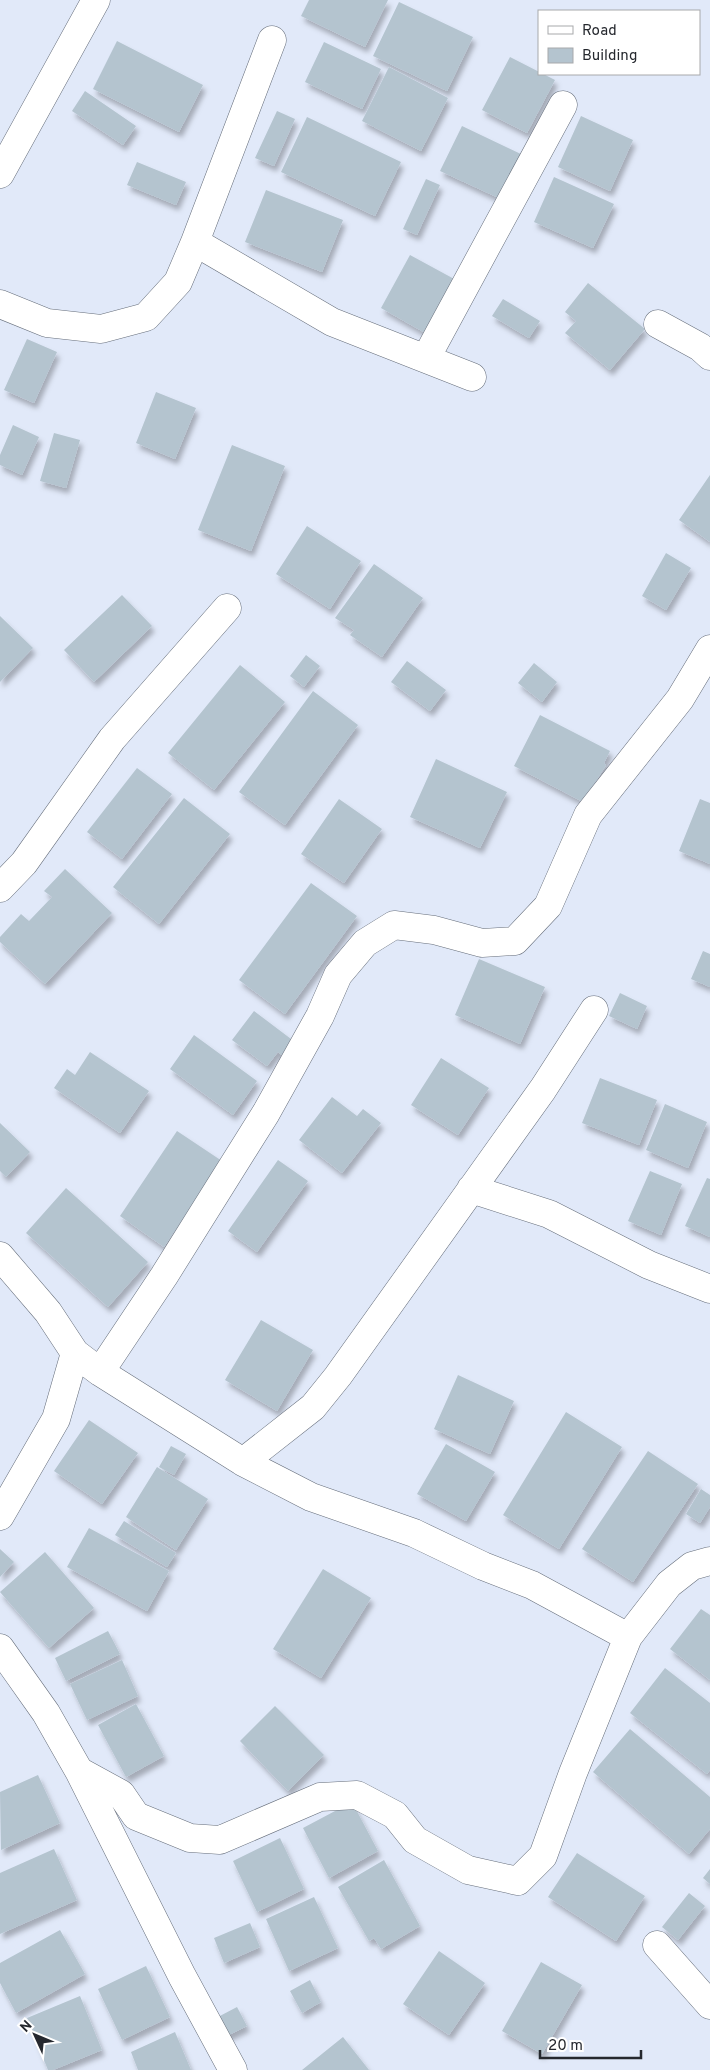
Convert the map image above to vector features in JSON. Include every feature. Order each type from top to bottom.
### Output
[{"type":"street","points":[[0,174],[96,0]]},
{"type":"street","points":[[0,304],[47,323],[101,329],[146,317],[178,282],[272,40]]},
{"type":"street","points":[[426,358],[564,105]]},
{"type":"street","points":[[195,242],[332,322],[472,377]]},
{"type":"street","points":[[658,324],[700,347],[710,356]]},
{"type":"street","points":[[0,888],[24,863],[112,739],[227,608]]},
{"type":"street","points":[[100,1372],[164,1276],[266,1114],[320,1016],[338,975],[365,943],[394,925],[434,930],[482,943],[515,941],[548,906],[588,815],[680,699],[710,649]]},
{"type":"street","points":[[243,1462],[313,1407],[405,1285],[542,1089],[594,1010]]},
{"type":"street","points":[[471,1189],[549,1214],[649,1265],[710,1289]]},
{"type":"street","points":[[0,1256],[48,1312],[76,1353],[100,1372],[243,1462],[311,1497],[414,1533],[483,1566],[532,1585],[628,1637]]},
{"type":"street","points":[[0,1516],[56,1419],[76,1353]]},
{"type":"street","points":[[80,1771],[121,1794],[136,1816],[190,1838],[220,1840],[320,1797],[356,1795],[395,1815],[415,1840],[468,1870],[518,1881],[543,1856],[573,1773],[628,1637],[669,1584],[692,1566],[710,1561]]},
{"type":"street","points":[[0,1648],[46,1713],[80,1771],[182,1976],[233,2070]]},
{"type":"street","points":[[657,1945],[710,2005]]},
{"type":"building","points":[[309,0],[388,0],[365,47],[301,16]]},
{"type":"building","points":[[399,2],[473,37],[447,91],[373,56]]},
{"type":"building","points":[[117,41],[203,85],[179,132],[93,89]]},
{"type":"building","points":[[324,42],[381,69],[362,109],[305,82]]},
{"type":"building","points":[[510,57],[538,71],[538,75],[545,75],[555,80],[527,133],[482,110]]},
{"type":"building","points":[[389,67],[448,98],[421,151],[362,121]]},
{"type":"building","points":[[85,91],[136,126],[123,145],[72,111]]},
{"type":"building","points":[[277,111],[295,119],[274,166],[255,158]]},
{"type":"building","points":[[581,116],[633,140],[610,191],[558,167]]},
{"type":"building","points":[[307,117],[401,162],[375,216],[281,172]]},
{"type":"building","points":[[462,126],[523,155],[503,200],[440,171]]},
{"type":"building","points":[[137,162],[186,182],[176,205],[127,185]]},
{"type":"building","points":[[554,177],[614,204],[593,248],[534,222]]},
{"type":"building","points":[[426,179],[440,185],[417,235],[403,229]]},
{"type":"building","points":[[266,190],[343,220],[322,272],[245,242]]},
{"type":"building","points":[[410,255],[456,280],[427,334],[381,308]]},
{"type":"building","points":[[588,283],[645,329],[610,370],[565,333],[576,321],[565,312]]},
{"type":"building","points":[[503,299],[540,321],[529,338],[492,316]]},
{"type":"building","points":[[27,339],[57,352],[34,403],[4,390]]},
{"type":"building","points":[[156,392],[196,408],[175,459],[136,443]]},
{"type":"building","points":[[13,425],[39,437],[22,475],[0,465],[0,455]]},
{"type":"building","points":[[54,433],[80,440],[66,488],[40,481]]},
{"type":"building","points":[[232,445],[285,466],[251,551],[198,530]]},
{"type":"building","points":[[710,475],[710,542],[679,520]]},
{"type":"building","points":[[307,526],[361,561],[330,609],[276,574]]},
{"type":"building","points":[[666,553],[691,568],[666,610],[642,596]]},
{"type":"building","points":[[374,564],[423,598],[382,657],[350,635],[354,630],[335,618]]},
{"type":"building","points":[[122,595],[152,626],[94,682],[64,650]]},
{"type":"building","points":[[0,616],[33,648],[0,682]]},
{"type":"building","points":[[306,655],[320,666],[304,687],[290,676]]},
{"type":"building","points":[[407,661],[446,690],[430,711],[391,682]]},
{"type":"building","points":[[534,663],[557,682],[542,702],[518,683]]},
{"type":"building","points":[[240,665],[285,702],[214,790],[168,753]]},
{"type":"building","points":[[313,691],[358,725],[285,825],[239,792]]},
{"type":"building","points":[[540,715],[610,751],[604,763],[606,765],[583,802],[514,766]]},
{"type":"building","points":[[436,759],[507,792],[480,848],[410,817]]},
{"type":"building","points":[[137,768],[172,794],[122,859],[87,832]]},
{"type":"building","points":[[184,798],[230,834],[159,924],[113,887]]},
{"type":"building","points":[[339,799],[382,829],[344,883],[301,854]]},
{"type":"building","points":[[700,799],[710,803],[710,864],[679,851]]},
{"type":"building","points":[[65,869],[112,913],[45,984],[0,942],[0,937],[21,914],[29,921],[52,897],[44,891]]},
{"type":"building","points":[[311,883],[357,916],[285,1014],[239,980]]},
{"type":"building","points":[[703,951],[710,954],[710,987],[691,979]]},
{"type":"building","points":[[479,959],[545,987],[520,1044],[455,1015]]},
{"type":"building","points":[[620,993],[647,1006],[637,1029],[609,1016]]},
{"type":"building","points":[[254,1011],[295,1042],[284,1057],[278,1052],[267,1066],[232,1040]]},
{"type":"building","points":[[194,1035],[257,1081],[233,1115],[170,1069]]},
{"type":"building","points":[[90,1052],[149,1091],[120,1133],[54,1088],[67,1069],[75,1075]]},
{"type":"building","points":[[441,1058],[489,1088],[458,1135],[411,1105]]},
{"type":"building","points":[[600,1078],[657,1100],[639,1145],[582,1123]]},
{"type":"building","points":[[332,1097],[357,1116],[363,1109],[381,1123],[342,1173],[299,1140]]},
{"type":"building","points":[[665,1104],[707,1122],[688,1168],[646,1150]]},
{"type":"building","points":[[0,1123],[30,1152],[6,1177],[0,1171]]},
{"type":"building","points":[[177,1131],[222,1161],[164,1247],[120,1216]]},
{"type":"building","points":[[278,1160],[308,1181],[257,1252],[228,1231]]},
{"type":"building","points":[[650,1171],[682,1184],[661,1235],[628,1221]]},
{"type":"building","points":[[707,1178],[710,1179],[710,1237],[685,1226]]},
{"type":"building","points":[[66,1188],[148,1262],[108,1307],[26,1233]]},
{"type":"building","points":[[261,1320],[313,1350],[277,1411],[225,1380]]},
{"type":"building","points":[[458,1375],[514,1401],[490,1454],[434,1429]]},
{"type":"building","points":[[566,1412],[622,1447],[559,1549],[503,1515]]},
{"type":"building","points":[[89,1420],[138,1453],[102,1504],[54,1471]]},
{"type":"building","points":[[446,1444],[495,1472],[466,1521],[417,1494]]},
{"type":"building","points":[[171,1446],[186,1454],[174,1475],[159,1467]]},
{"type":"building","points":[[648,1451],[698,1484],[633,1582],[582,1549]]},
{"type":"building","points":[[157,1467],[208,1499],[176,1550],[126,1517]]},
{"type":"building","points":[[701,1489],[710,1495],[710,1507],[700,1523],[686,1514]]},
{"type":"building","points":[[124,1521],[176,1553],[167,1567],[115,1535]]},
{"type":"building","points":[[89,1528],[169,1571],[147,1611],[67,1567]]},
{"type":"building","points":[[0,1549],[14,1562],[0,1577]]},
{"type":"building","points":[[45,1552],[94,1608],[49,1648],[0,1592]]},
{"type":"building","points":[[323,1569],[371,1598],[321,1678],[273,1649]]},
{"type":"building","points":[[701,1609],[710,1615],[710,1680],[670,1649]]},
{"type":"building","points":[[108,1631],[120,1654],[66,1681],[55,1658]]},
{"type":"building","points":[[122,1660],[138,1696],[87,1720],[70,1684]]},
{"type":"building","points":[[665,1668],[710,1703],[710,1770],[707,1774],[630,1713]]},
{"type":"building","points":[[136,1704],[164,1756],[126,1777],[98,1725]]},
{"type":"building","points":[[275,1706],[324,1755],[288,1791],[240,1741]]},
{"type":"building","points":[[630,1729],[710,1797],[710,1829],[689,1854],[593,1772]]},
{"type":"building","points":[[38,1775],[60,1823],[1,1850],[0,1792]]},
{"type":"building","points":[[352,1802],[378,1851],[329,1878],[303,1828]]},
{"type":"building","points":[[280,1838],[304,1889],[257,1912],[233,1861]]},
{"type":"building","points":[[54,1849],[77,1900],[0,1934],[0,1873]]},
{"type":"building","points":[[577,1853],[645,1896],[616,1941],[548,1897]]},
{"type":"building","points":[[384,1860],[420,1926],[381,1949],[374,1938],[369,1941],[338,1887]]},
{"type":"building","points":[[710,1869],[710,1884],[703,1878]]},
{"type":"building","points":[[689,1893],[705,1906],[678,1940],[662,1927]]},
{"type":"building","points":[[314,1897],[338,1948],[289,1971],[266,1919]]},
{"type":"building","points":[[250,1923],[260,1947],[224,1963],[214,1938]]},
{"type":"building","points":[[60,1930],[85,1974],[16,2013],[0,1983],[0,1963]]},
{"type":"building","points":[[439,1951],[485,1983],[449,2035],[403,2004]]},
{"type":"building","points":[[541,1962],[582,1985],[542,2054],[502,2031]]},
{"type":"building","points":[[146,1966],[170,2017],[122,2040],[98,1989]]},
{"type":"building","points":[[310,1980],[321,2002],[302,2013],[290,1991]]},
{"type":"building","points":[[80,1996],[102,2050],[53,2070],[48,2070],[27,2018]]},
{"type":"building","points":[[237,2007],[247,2026],[225,2037],[216,2018]]},
{"type":"building","points":[[175,2032],[191,2070],[138,2070],[131,2052]]},
{"type":"building","points":[[343,2037],[369,2070],[302,2070]]}]
